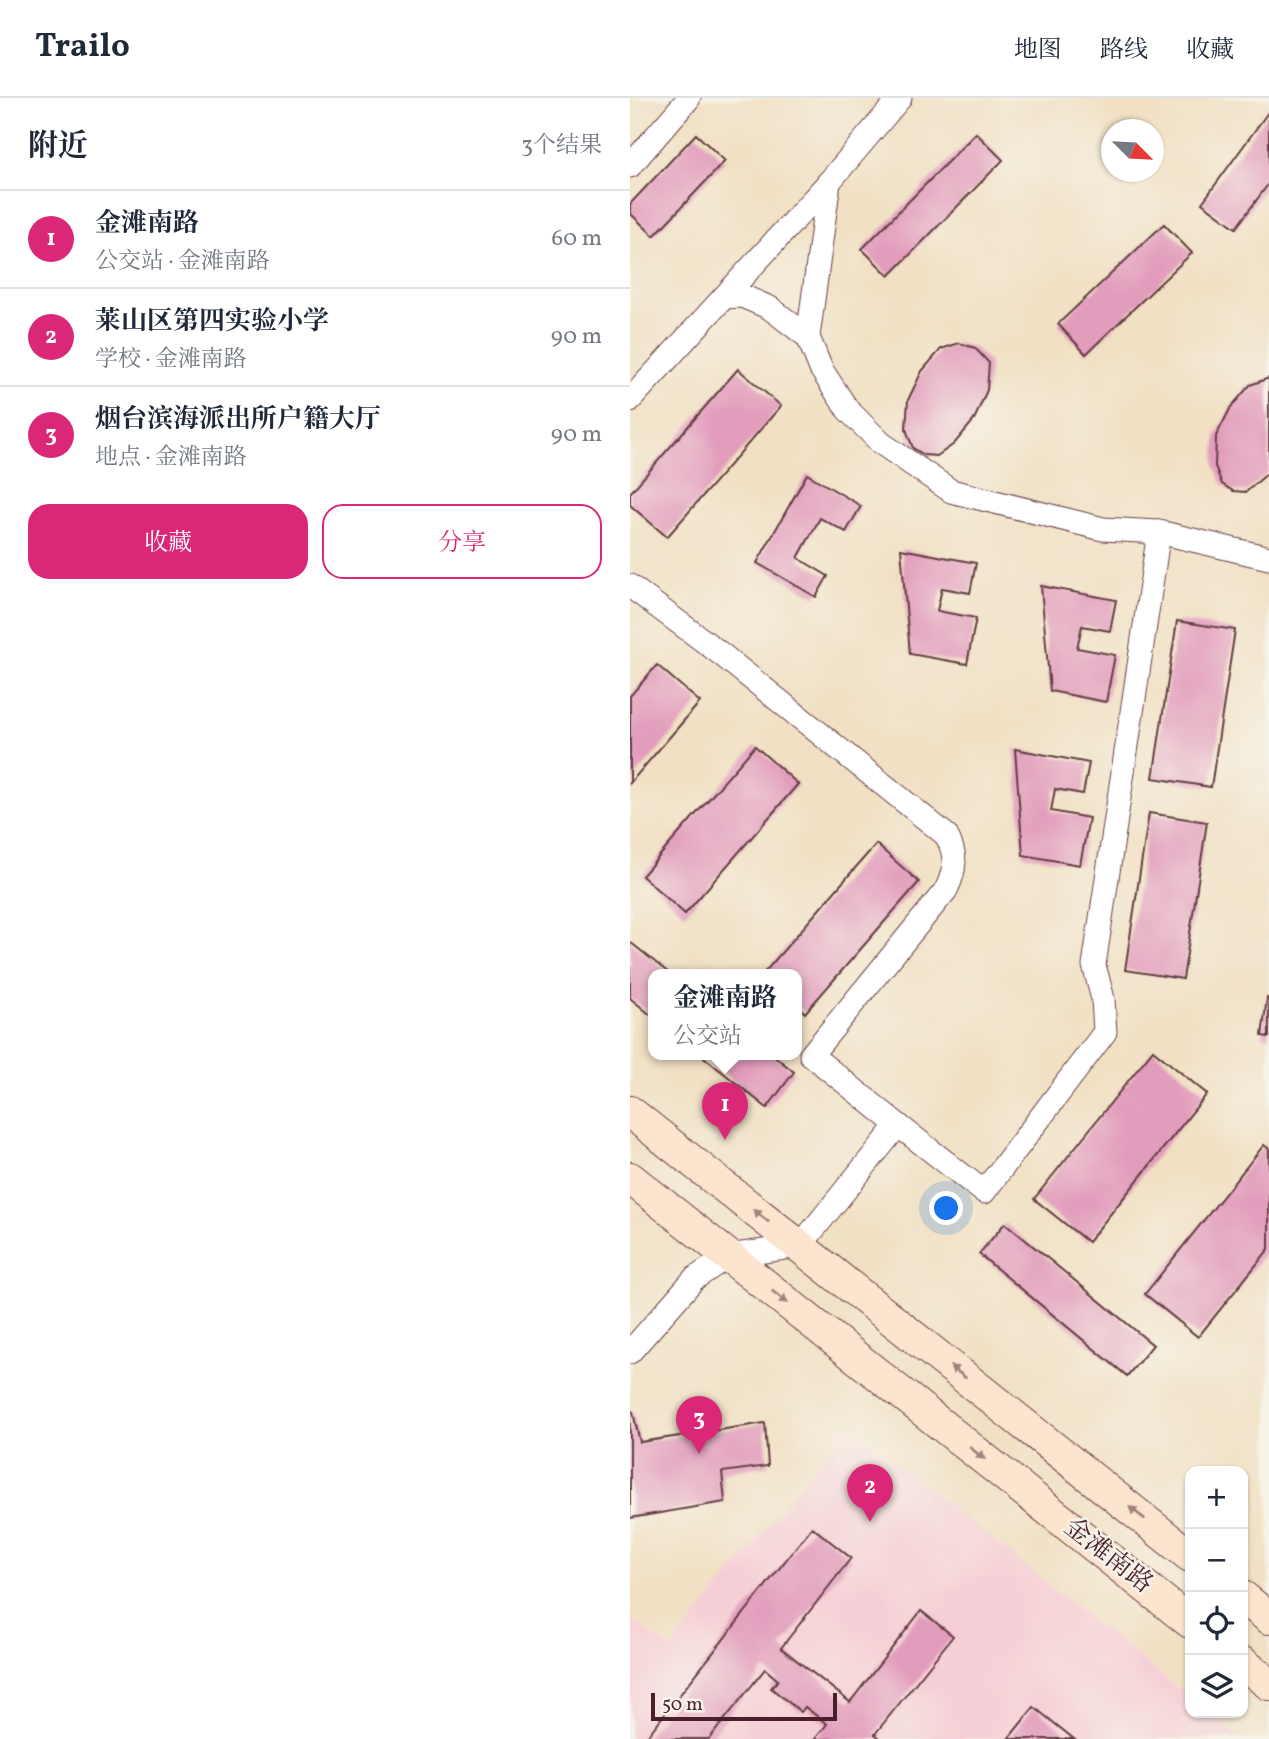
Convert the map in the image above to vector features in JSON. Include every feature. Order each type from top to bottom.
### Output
[{"type":"street","points":[[630,166],[689,98]]},
{"type":"street","points":[[630,400],[829,182],[900,98]]},
{"type":"street","points":[[829,182],[808,337],[821,369],[848,410],[881,443],[951,491],[1103,529],[1159,531],[1269,558]]},
{"type":"street","points":[[725,297],[742,296],[770,308],[808,337]]},
{"type":"street","points":[[630,586],[721,654],[946,835],[953,847],[955,865],[946,890],[811,1055],[984,1192],[1105,1032],[1103,999],[1094,965],[1159,531]]},
{"type":"street","name":"金滩南路","points":[[630,1112],[1185,1552]]},
{"type":"street","points":[[630,1353],[694,1279],[729,1256],[800,1246],[898,1125]]},
{"type":"street","name":"金滩南路","points":[[630,1178],[1185,1618]]},
{"type":"street","points":[[1248,1601],[1269,1618]]},
{"type":"street","points":[[1248,1667],[1269,1684]]},
{"type":"shaded area","points":[[848,1425],[1185,1694],[1185,1718],[1215,1718],[1240,1739],[630,1739],[630,1618],[671,1649]]},
{"type":"building","points":[[1269,111],[1269,183],[1236,228],[1202,203]]},
{"type":"building","points":[[976,133],[1003,160],[889,276],[862,249]]},
{"type":"building","points":[[696,134],[725,161],[654,236],[630,213],[630,204]]},
{"type":"building","points":[[1164,224],[1192,253],[1086,354],[1058,324]]},
{"type":"building","points":[[959,343],[975,348],[989,363],[987,390],[974,420],[954,444],[937,456],[924,455],[913,448],[906,429],[908,400],[922,371],[941,349]]},
{"type":"building","points":[[738,369],[781,406],[667,537],[630,505],[630,493]]},
{"type":"building","points":[[1269,378],[1269,472],[1246,492],[1233,491],[1222,484],[1215,466],[1216,436],[1231,407],[1250,385]]},
{"type":"building","points":[[807,474],[861,506],[846,532],[820,518],[798,558],[828,576],[816,597],[757,563]]},
{"type":"building","points":[[901,549],[976,563],[970,593],[942,588],[937,611],[976,618],[967,664],[910,654]]},
{"type":"building","points":[[1041,586],[1116,600],[1110,631],[1082,626],[1077,648],[1115,655],[1106,702],[1050,691]]},
{"type":"building","points":[[1177,621],[1235,630],[1211,787],[1153,778]]},
{"type":"building","points":[[657,665],[700,702],[630,783],[630,696]]},
{"type":"building","points":[[755,746],[798,784],[685,914],[642,876]]},
{"type":"building","points":[[1015,749],[1089,763],[1083,794],[1055,789],[1051,811],[1089,818],[1080,865],[1023,855]]},
{"type":"building","points":[[1149,813],[1207,822],[1183,979],[1125,970]]},
{"type":"building","points":[[876,844],[919,882],[805,1013],[802,1010],[802,969],[767,969]]},
{"type":"building","points":[[630,942],[664,969],[648,969],[648,1013],[630,998]]},
{"type":"building","points":[[1269,998],[1269,1037],[1262,1036]]},
{"type":"building","points":[[1153,1050],[1207,1094],[1088,1242],[1034,1199]]},
{"type":"building","points":[[707,1060],[779,1060],[794,1072],[767,1108]]},
{"type":"building","points":[[1264,1145],[1269,1149],[1269,1249],[1198,1337],[1145,1294]]},
{"type":"building","points":[[1005,1223],[1153,1345],[1127,1376],[979,1254]]},
{"type":"building","points":[[630,1410],[633,1412],[640,1442],[765,1423],[768,1466],[722,1472],[725,1502],[630,1518]]},
{"type":"building","points":[[812,1527],[851,1558],[781,1648],[850,1702],[921,1611],[953,1636],[875,1734],[881,1739],[815,1739],[827,1724],[805,1707],[801,1712],[771,1688],[778,1680],[765,1669],[709,1739],[645,1739]]},
{"type":"building","points":[[1034,1707],[1074,1739],[1008,1739]]},
{"type":"place","name":"金滩南路","points":[[725,1140]]},
{"type":"place","name":"烟台滨海派出所户籍大厅","points":[[699,1454]]},
{"type":"place","name":"莱山区第四实验小学","points":[[870,1522]]}]
